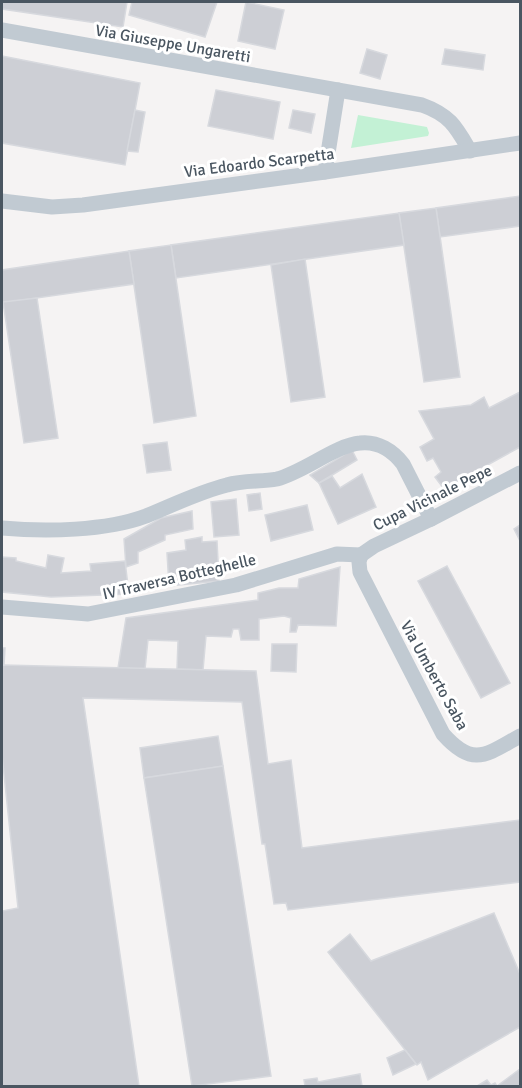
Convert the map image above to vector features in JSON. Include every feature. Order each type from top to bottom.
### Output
[{"type":"street","name":"Via Giuseppe Ungaretti","points":[[2,30],[422,105],[434,109],[453,122],[470,152]]},
{"type":"street","points":[[325,172],[338,90]]},
{"type":"street","name":"Via Edoardo Scarpetta","points":[[2,201],[52,207],[83,205],[470,152],[520,143]]},
{"type":"street","points":[[2,528],[59,531],[144,517],[178,501],[230,484],[277,478],[303,469],[352,444],[365,442],[378,444],[397,456],[431,519]]},
{"type":"street","name":"Cupa Vicinale Pepe","points":[[361,555],[374,546],[520,473]]},
{"type":"street","name":"IV Traversa Botteghelle","points":[[2,607],[88,614],[236,585],[337,554],[361,555]]},
{"type":"street","name":"Via Umberto Saba","points":[[361,555],[360,572],[443,734],[462,752],[481,755],[520,736]]},
{"type":"green space","points":[[358,115],[427,127],[429,133],[428,136],[351,148]]},
{"type":"building","points":[[2,2],[127,2],[123,27],[2,9]]},
{"type":"building","points":[[132,2],[217,2],[205,37],[129,15]]},
{"type":"building","points":[[246,2],[284,10],[275,49],[238,41]]},
{"type":"building","points":[[367,49],[387,55],[380,79],[360,73]]},
{"type":"building","points":[[445,49],[485,55],[483,70],[442,64]]},
{"type":"building","points":[[2,56],[140,83],[125,165],[2,143]]},
{"type":"building","points":[[216,90],[280,102],[273,139],[208,126]]},
{"type":"building","points":[[135,110],[145,112],[138,152],[127,151]]},
{"type":"building","points":[[293,110],[315,114],[311,133],[289,128]]},
{"type":"building","points":[[520,196],[520,226],[440,237],[436,208]]},
{"type":"building","points":[[436,208],[460,377],[424,382],[399,213]]},
{"type":"building","points":[[399,213],[404,245],[176,278],[171,245]]},
{"type":"building","points":[[171,245],[196,416],[154,423],[129,251]]},
{"type":"building","points":[[129,251],[134,284],[2,303],[2,270]]},
{"type":"building","points":[[305,259],[325,397],[291,402],[271,265]]},
{"type":"building","points":[[37,298],[58,438],[24,443],[3,302]]},
{"type":"building","points":[[520,392],[520,447],[444,489],[435,477],[441,472],[433,458],[427,461],[420,447],[434,439],[419,411],[471,405],[484,397],[489,408]]},
{"type":"building","points":[[167,442],[171,470],[147,473],[143,445]]},
{"type":"building","points":[[352,450],[357,460],[319,483],[310,475]]},
{"type":"building","points":[[362,474],[376,507],[338,524],[319,483],[332,476],[340,488]]},
{"type":"building","points":[[260,493],[262,509],[249,511],[247,495]]},
{"type":"building","points":[[236,499],[239,535],[214,537],[211,502]]},
{"type":"building","points":[[307,505],[313,530],[271,541],[265,515]]},
{"type":"building","points":[[192,511],[193,529],[165,535],[165,540],[138,552],[138,563],[126,567],[124,539],[161,518]]},
{"type":"building","points":[[520,525],[520,541],[514,529]]},
{"type":"building","points":[[202,537],[202,542],[217,541],[219,581],[169,586],[167,553],[186,550],[185,540]]},
{"type":"building","points":[[48,555],[64,558],[61,573],[91,571],[90,564],[125,561],[129,594],[51,597],[2,592],[2,557],[16,558],[16,561],[46,568]]},
{"type":"building","points":[[447,566],[510,683],[481,698],[418,581]]},
{"type":"building","points":[[340,567],[336,626],[298,625],[296,632],[290,632],[291,618],[284,616],[259,619],[259,640],[241,640],[239,629],[233,629],[231,637],[206,636],[203,670],[177,669],[178,641],[148,640],[145,669],[118,668],[126,618],[258,600],[258,593],[279,588],[298,588],[299,579]]},
{"type":"building","points":[[272,644],[297,644],[296,672],[271,671]]},
{"type":"building","points":[[2,648],[5,648],[4,665],[2,665]]},
{"type":"building","points":[[2,665],[256,671],[268,764],[291,760],[302,848],[520,820],[520,882],[288,910],[286,903],[274,904],[265,844],[262,844],[242,702],[83,698],[139,1086],[2,1086],[2,911],[18,908],[2,755]]},
{"type":"building","points":[[218,736],[223,766],[144,778],[140,748]]},
{"type":"building","points":[[223,766],[271,1076],[192,1086],[144,778]]},
{"type":"building","points":[[494,913],[520,974],[520,1027],[428,1080],[421,1062],[417,1065],[328,952],[350,934],[371,961]]},
{"type":"building","points":[[405,1050],[416,1064],[393,1075],[387,1058]]},
{"type":"building","points":[[520,1069],[520,1086],[497,1086]]},
{"type":"building","points":[[360,1074],[362,1086],[305,1086],[304,1080],[317,1078],[318,1082]]},
{"type":"building","points":[[487,1080],[491,1085],[495,1083],[497,1086],[477,1086]]}]
